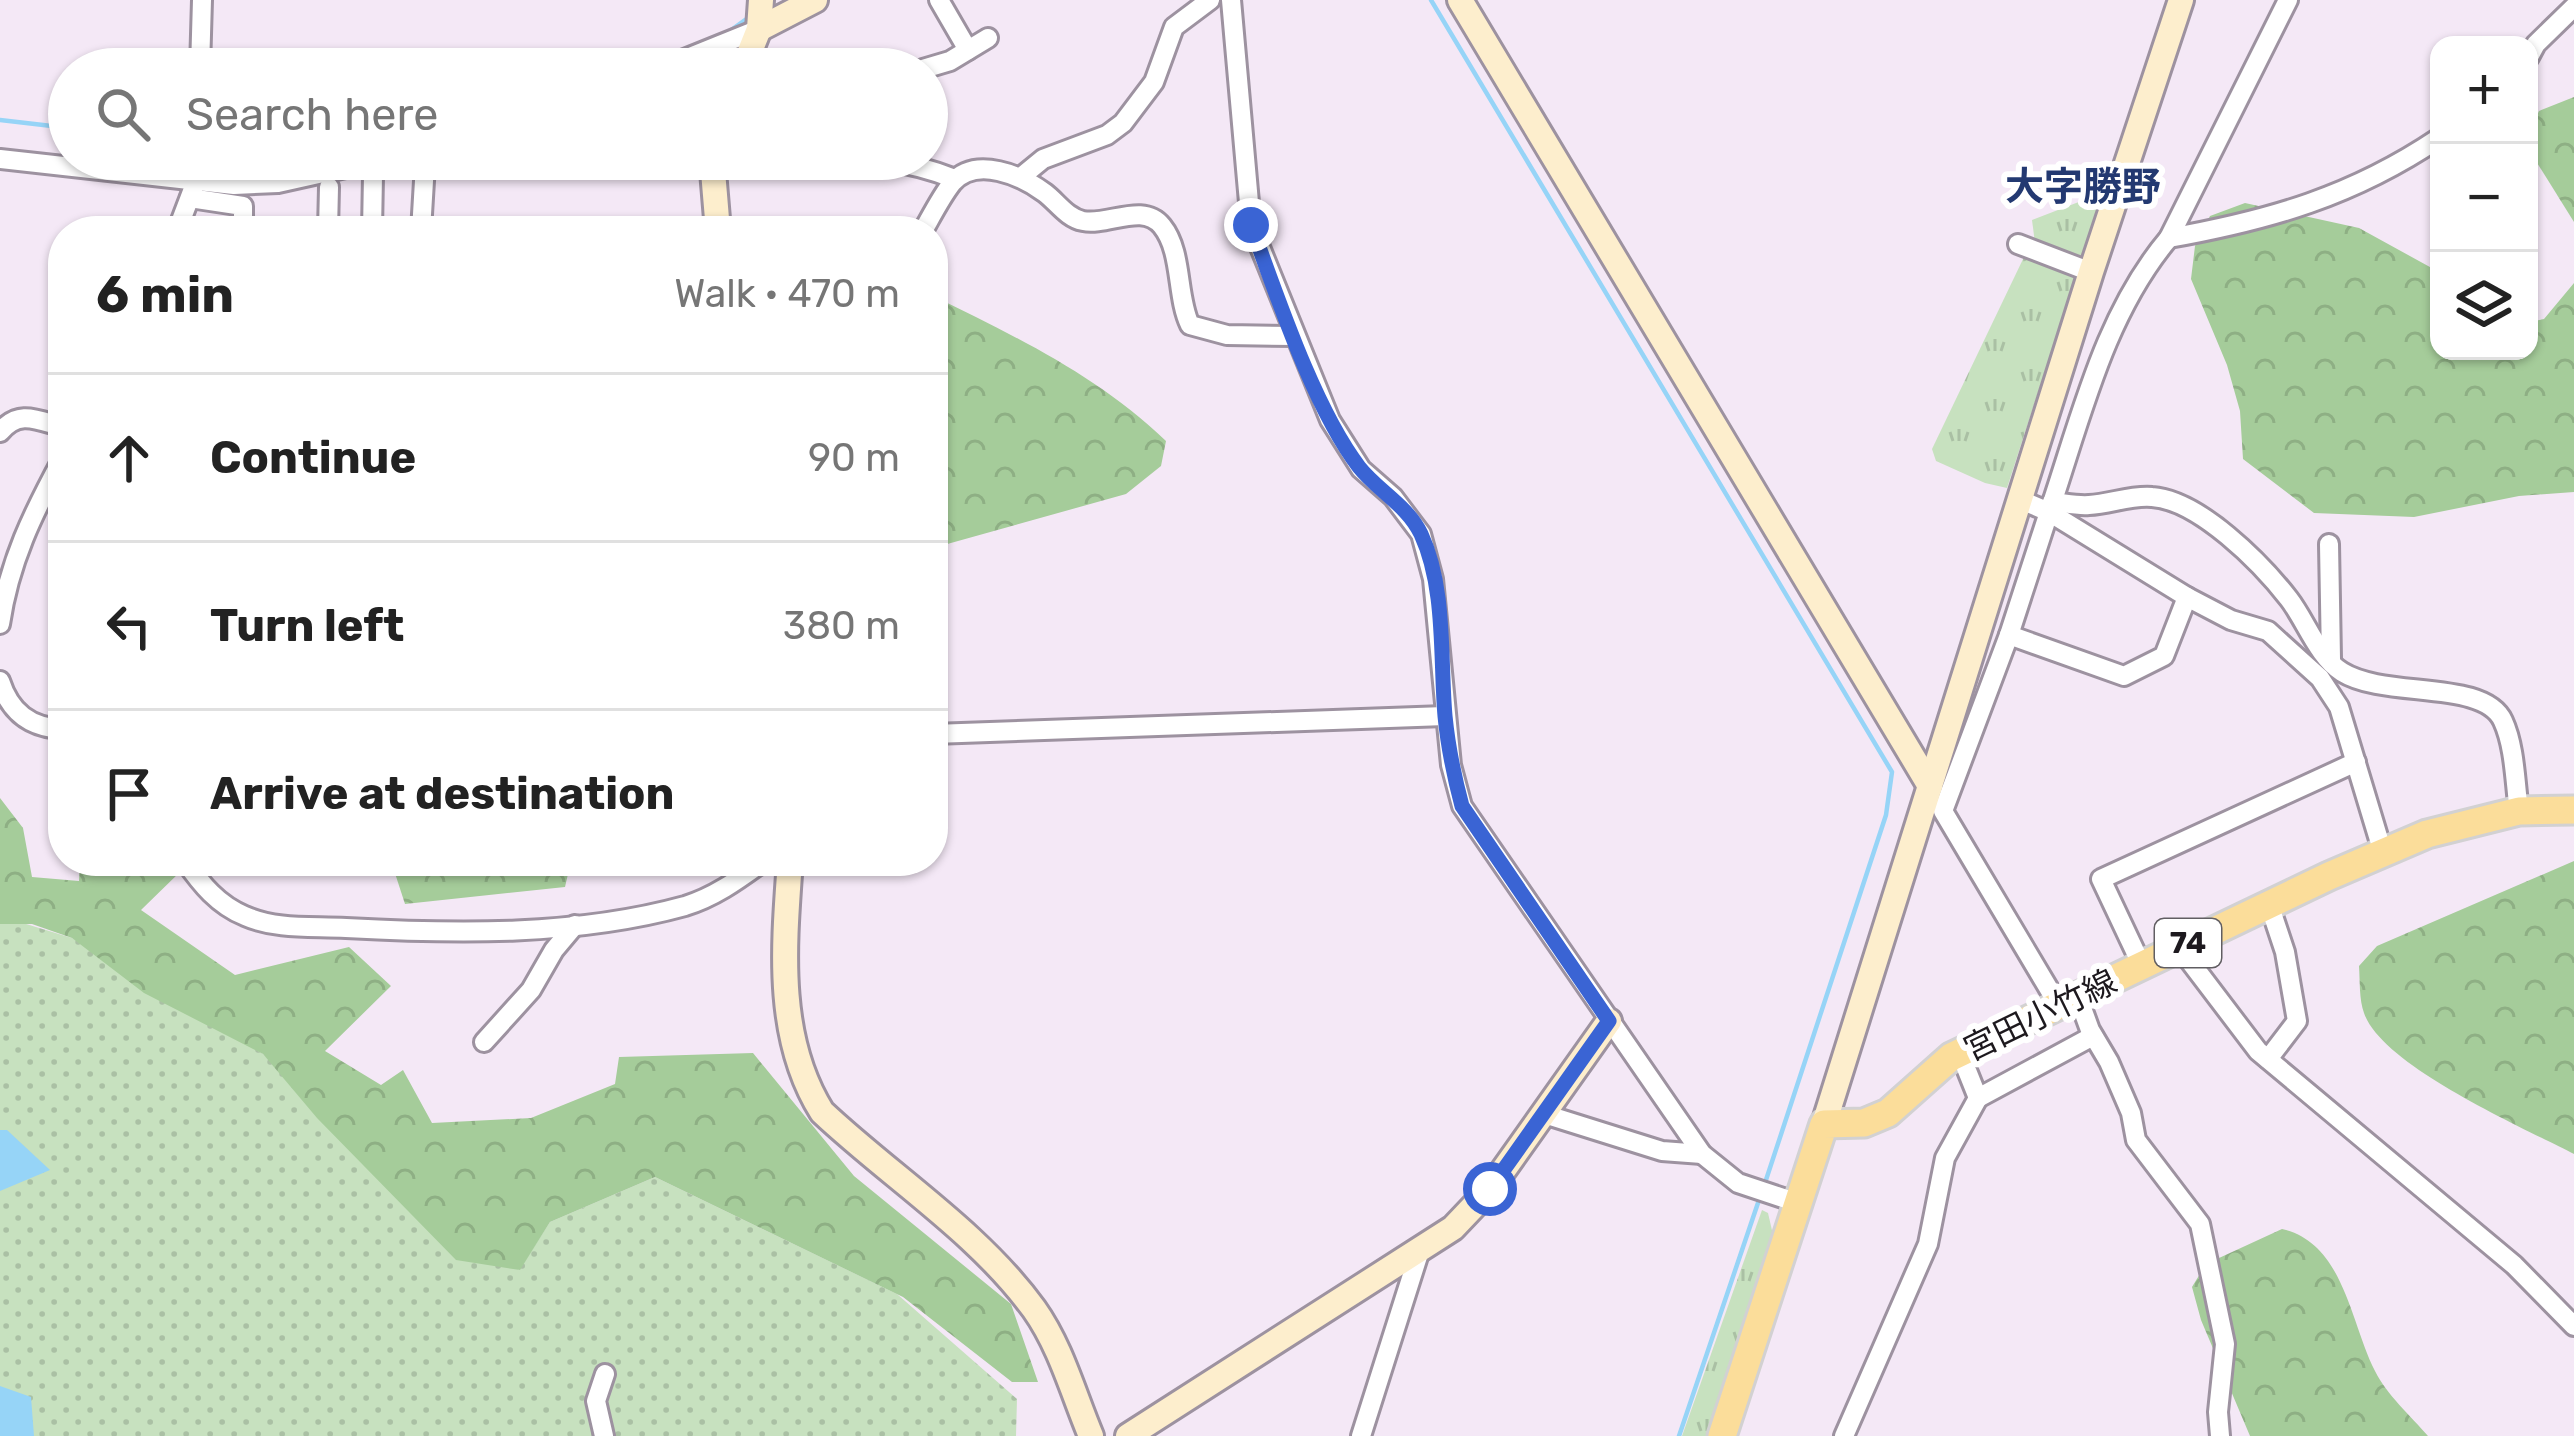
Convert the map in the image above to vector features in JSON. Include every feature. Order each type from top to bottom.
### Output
[{"type":"main road","name":"宮田小竹線","points":[[1824,1124],[1864,1123],[1888,1113],[1960,1053],[2269,904],[2427,834],[2519,811],[2574,810]]},
{"type":"main road","points":[[1722,1436],[1824,1124]]},
{"type":"street","points":[[201,48],[202,0]]},
{"type":"street","points":[[700,48],[760,16],[815,0]]},
{"type":"street","points":[[939,0],[968,50]]},
{"type":"street","points":[[1021,177],[1043,159],[1107,135],[1123,123],[1154,82],[1174,27],[1210,0]]},
{"type":"street","points":[[1231,0],[1251,225],[1330,419],[1360,470],[1393,497],[1420,534],[1433,579],[1445,716],[1462,806],[1702,1154],[1738,1183],[1798,1204]]},
{"type":"street","points":[[1460,0],[1930,786]]},
{"type":"street","points":[[1824,1124],[2181,0]]},
{"type":"street","points":[[2220,1436],[2225,1344],[2200,1224],[2136,1140],[2131,1113],[2109,1061],[1943,811],[2118,316],[2144,267],[2169,238],[2288,0]]},
{"type":"street","points":[[2538,42],[2574,7]]},
{"type":"street","points":[[750,48],[760,16]]},
{"type":"street","points":[[948,58],[988,38]]},
{"type":"street","points":[[2169,238],[2258,222],[2323,200],[2398,166],[2430,144]]},
{"type":"street","points":[[0,159],[48,164]]},
{"type":"street","points":[[932,216],[955,178],[1004,170],[1084,221],[1137,214],[1162,225],[1170,241],[1190,325],[1226,335],[1294,336]]},
{"type":"street","points":[[948,175],[955,178]]},
{"type":"street","points":[[182,216],[194,180]]},
{"type":"street","points":[[198,180],[243,206],[243,216]]},
{"type":"street","points":[[228,180],[292,180]]},
{"type":"street","points":[[373,216],[374,180]]},
{"type":"street","points":[[422,216],[424,180]]},
{"type":"street","points":[[714,180],[717,216]]},
{"type":"street","points":[[328,216],[329,187]]},
{"type":"street","points":[[2023,247],[2091,272]]},
{"type":"street","points":[[0,431],[11,418],[22,416],[48,424]]},
{"type":"street","points":[[0,624],[6,586],[26,525],[48,485]]},
{"type":"street","points":[[2020,500],[2050,507],[2148,496],[2176,502],[2262,568],[2331,663],[2373,685],[2470,696],[2495,710],[2508,738],[2519,811]]},
{"type":"street","points":[[2050,507],[2187,597],[2288,646],[2339,706],[2383,853]]},
{"type":"street","points":[[2328,688],[2329,544]]},
{"type":"street","points":[[2009,635],[2124,676],[2164,656],[2187,597]]},
{"type":"street","points":[[0,681],[8,701],[25,719],[48,728]]},
{"type":"street","points":[[948,733],[1445,716]]},
{"type":"street","points":[[2142,966],[2101,879],[2356,762]]},
{"type":"street","points":[[195,876],[222,902],[269,923],[429,934],[575,925],[684,906],[717,894],[743,876]]},
{"type":"street","points":[[789,876],[788,1013],[805,1084],[822,1112],[1004,1273],[1036,1311],[1062,1358],[1091,1436]]},
{"type":"street","points":[[2268,1059],[2297,1021],[2285,952],[2269,904]]},
{"type":"street","points":[[484,1042],[531,990],[575,925]]},
{"type":"street","points":[[2180,947],[2268,1059],[2514,1265],[2574,1325]]},
{"type":"street","points":[[1128,1436],[1420,1250],[1471,1212],[1609,1021]]},
{"type":"street","points":[[1844,1436],[1928,1244],[1945,1158],[1978,1098],[2093,1036]]},
{"type":"street","points":[[1960,1053],[1978,1098]]},
{"type":"street","points":[[1544,1114],[1662,1151],[1702,1154]]},
{"type":"street","points":[[1361,1436],[1420,1250]]},
{"type":"street","points":[[604,1436],[596,1401],[605,1374]]},
{"type":"green space","points":[[2574,97],[2574,222],[2538,164],[2539,111]]},
{"type":"green space","points":[[2102,193],[2081,258],[2035,243],[2032,220]]},
{"type":"green space","points":[[2245,203],[2359,228],[2430,267],[2430,360],[2538,360],[2538,320],[2574,283],[2574,492],[2519,496],[2414,517],[2314,513],[2243,459],[2240,411],[2227,365],[2191,279],[2195,246],[2210,216]]},
{"type":"green space","points":[[2024,257],[2076,275],[2007,488],[1936,461],[1932,449]]},
{"type":"green space","points":[[948,304],[1085,377],[1166,441],[1161,466],[1126,494],[948,544]]},
{"type":"green space","points":[[0,798],[23,828],[32,877],[79,881],[79,876],[176,876],[141,910],[235,975],[349,947],[391,986],[325,1051],[381,1085],[403,1070],[432,1123],[531,1118],[615,1084],[619,1057],[753,1053],[854,1176],[1011,1304],[1038,1382],[1012,1382],[903,1297],[655,1177],[550,1222],[520,1270],[456,1260],[317,1118],[263,1054],[144,993],[72,938],[32,924],[0,924]]},
{"type":"green space","points":[[2574,861],[2574,1154],[2457,1094],[2397,1054],[2364,1013],[2359,966],[2377,946]]},
{"type":"green space","points":[[396,876],[568,876],[565,887],[405,904]]},
{"type":"green space","points":[[0,916],[72,938],[263,1054],[519,1270],[550,1222],[655,1177],[897,1294],[1017,1399],[1016,1436],[0,1436]]},
{"type":"green space","points":[[1762,1210],[1768,1213],[1774,1239],[1714,1436],[1682,1436]]},
{"type":"green space","points":[[2282,1229],[2303,1237],[2332,1267],[2380,1380],[2428,1436],[2250,1436],[2192,1287],[2206,1264]]},
{"type":"water","points":[[0,1130],[7,1130],[50,1170],[0,1191]]},
{"type":"water","points":[[0,1386],[31,1397],[34,1436],[0,1436]]},
{"type":"waterway","points":[[1431,0],[1892,772],[1886,815],[1764,1186]]},
{"type":"waterway","points":[[727,33],[752,15]]},
{"type":"waterway","points":[[0,120],[48,126]]},
{"type":"waterway","points":[[1679,1436],[1760,1197]]},
{"type":"district","name":"大字勝野","points":[[2083,187]]},
{"type":"route","points":[[1251,225],[1330,419],[1360,470],[1393,497],[1420,534],[1433,579],[1451,764],[1462,806],[1609,1021],[1490,1189]]}]
